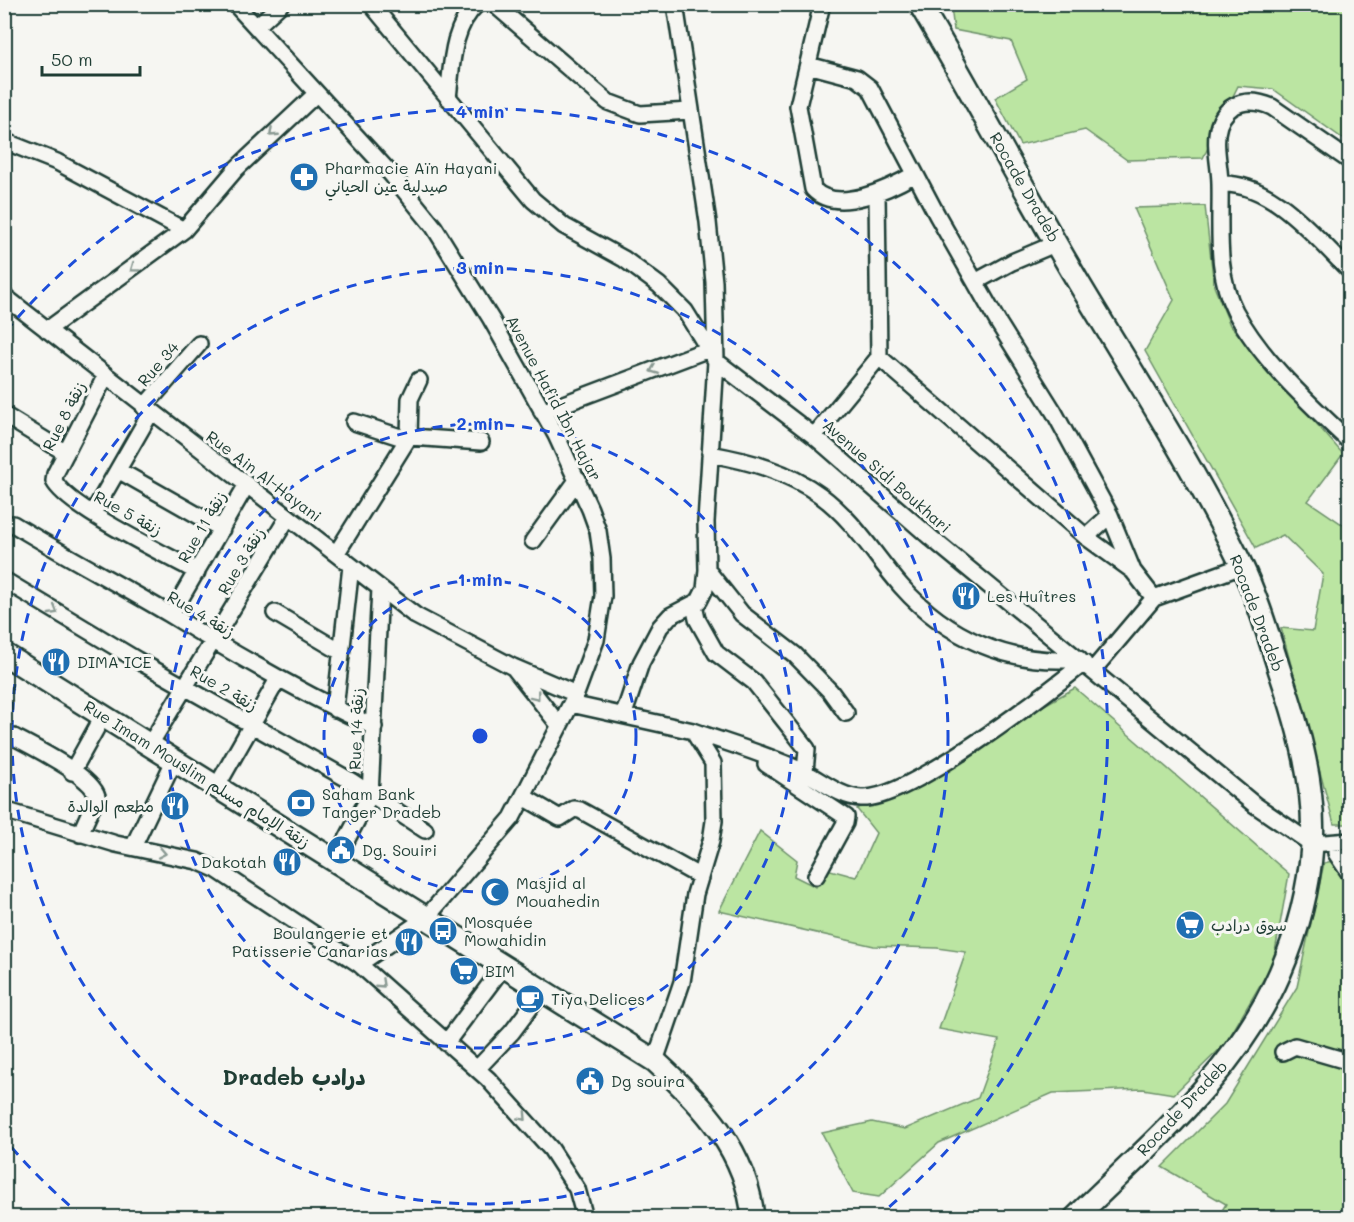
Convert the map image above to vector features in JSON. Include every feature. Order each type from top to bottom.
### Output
[{"type":"street","name":"Avenue Hafid Ibn Hajar","points":[[235,4],[397,180],[434,227],[491,319],[578,479],[598,531],[602,559],[603,596],[596,640],[574,699],[559,725],[524,800],[512,818],[426,918],[359,964]]},
{"type":"street","points":[[256,27],[281,4]]},
{"type":"street","points":[[371,4],[538,204],[564,226],[624,259],[659,285],[686,311],[712,355]]},
{"type":"street","points":[[448,99],[457,38],[465,18],[477,4]]},
{"type":"street","points":[[494,4],[608,102],[640,114],[690,111]]},
{"type":"street","points":[[624,714],[641,663],[665,621],[694,605],[705,589],[707,570],[712,254],[675,4]]},
{"type":"street","points":[[822,4],[798,106],[813,189],[820,195],[830,198],[877,194],[915,174]]},
{"type":"street","name":"Rocade Dradeb","points":[[921,5],[1057,243],[1177,444],[1242,566],[1293,710],[1306,768],[1312,844],[1296,926],[1279,975],[1248,1029],[1185,1110],[1075,1218]]},
{"type":"street","points":[[808,65],[852,76],[867,84],[975,282],[1054,412],[1110,515],[1133,571],[1154,598]]},
{"type":"street","points":[[47,330],[184,230],[236,169],[316,94]]},
{"type":"street","points":[[1349,441],[1279,370],[1235,310],[1227,289],[1223,267],[1218,127],[1233,106],[1247,101],[1258,101],[1272,107],[1350,161]]},
{"type":"street","points":[[4,141],[57,162],[184,230]]},
{"type":"street","points":[[1220,184],[1242,184],[1254,189],[1286,211],[1350,271]]},
{"type":"street","points":[[814,436],[879,357],[877,194]]},
{"type":"street","points":[[975,282],[1012,262],[1057,243]]},
{"type":"street","name":"Rue Ain Al-Hayani","points":[[4,296],[246,486],[416,615],[574,699],[693,731],[743,749]]},
{"type":"street","name":"Rue 34","points":[[93,513],[148,410],[199,344]]},
{"type":"street","points":[[542,412],[712,355]]},
{"type":"street","name":"Avenue Sidi Boukhari","points":[[712,355],[814,436],[930,537],[1085,664],[1166,734],[1255,805],[1312,844]]},
{"type":"street","points":[[879,357],[1086,537],[1133,571]]},
{"type":"street","name":"Rue 8 زنقة","points":[[55,474],[106,375]]},
{"type":"street","points":[[336,554],[409,437],[410,399],[419,380]]},
{"type":"street","points":[[4,416],[66,453]]},
{"type":"street","points":[[354,422],[381,432],[409,437],[480,442]]},
{"type":"street","points":[[710,454],[755,464],[781,473],[821,495],[859,534],[902,587],[944,626],[965,638],[1023,658],[1085,664]]},
{"type":"street","points":[[118,470],[222,529]]},
{"type":"street","name":"Rue 5 زنقة","points":[[55,474],[53,479],[60,491],[93,513],[197,572]]},
{"type":"street","points":[[533,540],[578,479]]},
{"type":"street","name":"Rue 11 زنقة","points":[[171,615],[246,486]]},
{"type":"street","points":[[1086,537],[1110,515]]},
{"type":"street","name":"Rue 3 زنقة","points":[[149,746],[288,517]]},
{"type":"street","name":"Rue 4 زنقة","points":[[13,524],[171,615],[213,643],[335,709],[374,727]]},
{"type":"street","points":[[335,709],[351,566]]},
{"type":"street","points":[[743,749],[805,772],[826,786],[859,798],[876,798],[890,794],[1030,706],[1085,664],[1154,598],[1242,566]]},
{"type":"street","points":[[707,570],[742,615],[795,655],[830,691],[846,713]]},
{"type":"street","name":"Rue 2 زنقة","points":[[4,579],[351,781],[425,830]]},
{"type":"street","name":"Rue 14 زنقة","points":[[335,862],[370,795],[380,588]]},
{"type":"street","points":[[694,605],[697,619],[716,653],[754,682],[807,749],[805,772]]},
{"type":"street","points":[[275,613],[342,652]]},
{"type":"street","name":"Rue Imam Mouslim زنقة الإمام مسلم","points":[[4,654],[655,1061],[702,1106],[723,1132],[747,1181],[753,1218]]},
{"type":"street","name":"Rue Ain Al-Hayani","points":[[513,667],[559,725]]},
{"type":"street","points":[[220,779],[278,679]]},
{"type":"street","points":[[72,772],[103,716]]},
{"type":"street","points":[[655,1061],[685,971],[699,876],[711,841],[715,801],[714,771],[708,750],[693,731]]},
{"type":"street","points":[[14,737],[93,787],[97,796],[81,834]]},
{"type":"street","points":[[743,749],[846,817],[845,823],[816,876]]},
{"type":"street","points":[[133,847],[174,761]]},
{"type":"street","points":[[524,800],[530,800],[560,818],[574,809],[580,810],[699,876]]},
{"type":"street","points":[[4,810],[81,834],[189,859],[217,870],[359,964],[477,1069],[528,1122],[551,1149],[577,1189],[585,1218]]},
{"type":"street","points":[[1312,844],[1350,841]]},
{"type":"street","points":[[1336,853],[1350,874]]},
{"type":"street","points":[[446,1043],[502,967]]},
{"type":"street","points":[[477,1069],[512,1032],[542,992]]},
{"type":"street","points":[[1283,1052],[1296,1046],[1350,1062]]},
{"type":"green space","points":[[954,4],[1349,5],[1349,143],[1273,89],[1238,86],[1203,158],[1127,160],[1085,130],[1020,145],[995,98],[1027,79],[1011,41],[954,30],[951,7]]},
{"type":"green space","points":[[1205,206],[1214,286],[1230,325],[1343,454],[1308,501],[1349,529],[1349,824],[1334,824],[1281,628],[1313,631],[1323,574],[1283,535],[1256,548],[1145,351],[1174,300],[1134,208]]},
{"type":"green space","points":[[1075,688],[1289,874],[1273,963],[1226,1043],[1174,1094],[1143,1089],[1053,1093],[939,1143],[879,1197],[853,1193],[822,1133],[872,1122],[905,1129],[978,1098],[999,1040],[939,1029],[966,952],[937,948],[874,946],[719,911],[760,831],[797,860],[794,876],[816,887],[827,869],[856,877],[876,833],[857,809]]},
{"type":"green space","points":[[1349,857],[1349,1217],[1218,1217],[1226,1204],[1162,1167],[1225,1104],[1297,987],[1324,863]]},
{"type":"place","name":"Pharmacie Aïn Hayani صيدلية عين الحياني","points":[[304,177]]},
{"type":"place","name":"Les Huîtres","points":[[966,596]]},
{"type":"place","name":"DIMA ICE","points":[[56,662]]},
{"type":"place","name":"Saham Bank Tanger Dradeb","points":[[301,803]]},
{"type":"place","name":"مطعم الوالدة","points":[[175,806]]},
{"type":"place","name":"Dg. Souiri","points":[[341,850]]},
{"type":"place","name":"Dakotah","points":[[287,862]]},
{"type":"place","name":"Masjid al Mouahedin","points":[[495,892]]},
{"type":"place","name":"سوق درادب","points":[[1190,925]]},
{"type":"place","name":"Mosquée Mowahidin","points":[[443,931]]},
{"type":"place","name":"Boulangerie et Patisserie Canarias","points":[[409,942]]},
{"type":"place","name":"BIM","points":[[464,971]]},
{"type":"place","name":"Tiya Delices","points":[[530,999]]},
{"type":"place","name":"Dg souira","points":[[590,1081]]},
{"type":"district","name":"Dradeb درادب","points":[[294,1077]]}]
